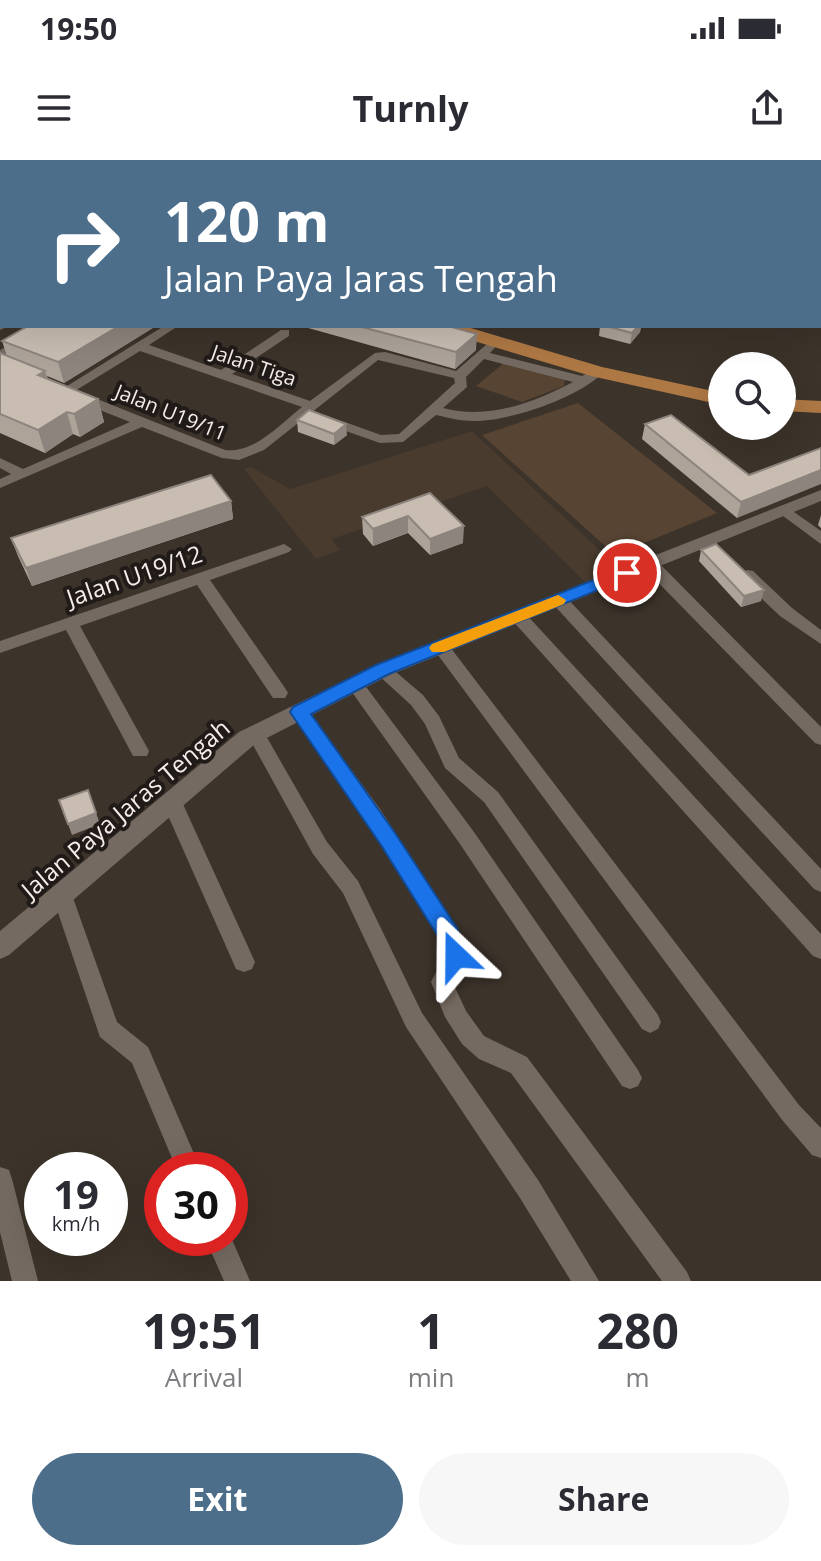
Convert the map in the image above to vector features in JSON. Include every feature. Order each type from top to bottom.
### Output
[{"type":"highway","points":[[448,328],[488,348],[591,377],[708,397]]},
{"type":"highway","points":[[477,328],[602,364],[708,387]]},
{"type":"highway","points":[[796,396],[821,397]]},
{"type":"highway","points":[[796,406],[821,407]]},
{"type":"street","points":[[0,355],[49,328]]},
{"type":"street","points":[[139,346],[169,328]]},
{"type":"street","points":[[223,375],[285,333]]},
{"type":"street","name":"Jalan Tiga","points":[[139,346],[223,375],[380,439],[395,441],[409,434],[435,410]]},
{"type":"street","name":"Jalan U19/11","points":[[139,346],[59,389],[222,454],[239,456],[259,447],[308,408]]},
{"type":"street","points":[[459,376],[488,348]]},
{"type":"street","points":[[308,408],[379,356],[459,376]]},
{"type":"street","points":[[435,410],[462,384],[459,376]]},
{"type":"street","points":[[435,410],[474,417],[496,415],[591,377]]},
{"type":"street","points":[[0,484],[141,422]]},
{"type":"street","points":[[0,462],[22,474]]},
{"type":"street","name":"Jalan Paya Jaras Tengah","points":[[0,947],[256,734],[383,670],[518,616],[650,564],[721,550],[784,510],[821,495]]},
{"type":"street","points":[[784,510],[821,539]]},
{"type":"street","name":"Jalan U19/12","points":[[0,647],[284,549]]},
{"type":"street","points":[[721,550],[786,612],[821,638]]},
{"type":"street","points":[[650,564],[821,738]]},
{"type":"street","points":[[201,578],[279,693]]},
{"type":"street","points":[[559,600],[821,883]]},
{"type":"street","points":[[518,616],[821,949]]},
{"type":"street","points":[[70,623],[140,751]]},
{"type":"street","points":[[441,647],[791,1113],[821,1146]]},
{"type":"street","points":[[383,670],[417,700],[433,721],[452,763],[491,797],[510,822],[524,847],[650,1022]]},
{"type":"street","points":[[355,684],[467,838],[630,1078]]},
{"type":"street","points":[[299,712],[373,815],[449,935],[456,956],[442,982],[445,993],[471,1037],[481,1048],[512,1058],[519,1065],[678,1281]]},
{"type":"street","points":[[256,734],[320,848],[351,887],[414,1020],[513,1165],[586,1281]]},
{"type":"street","points":[[172,802],[244,962]]},
{"type":"street","points":[[62,895],[108,1029],[140,1055],[181,1152]]},
{"type":"street","points":[[0,1179],[25,1281]]},
{"type":"street","points":[[226,1256],[237,1281]]},
{"type":"shaded area","points":[[504,363],[565,379],[564,386],[522,402],[476,386]]},
{"type":"shaded area","points":[[578,403],[717,513],[615,555],[482,435]]},
{"type":"shaded area","points":[[472,431],[620,569],[586,583],[487,486],[332,539],[340,550],[316,559],[244,469],[251,467],[290,489]]},
{"type":"building","points":[[25,328],[116,328],[58,362],[2,341]]},
{"type":"building","points":[[366,328],[455,328],[477,334],[456,352]]},
{"type":"building","points":[[613,328],[636,328],[632,333]]},
{"type":"building","points":[[0,353],[45,371],[38,375],[98,399],[74,414],[67,412],[38,430],[0,414]]},
{"type":"building","points":[[309,410],[346,424],[334,434],[297,420]]},
{"type":"building","points":[[671,415],[749,475],[821,448],[821,470],[741,502],[645,424]]},
{"type":"building","points":[[211,475],[231,501],[26,568],[11,538]]},
{"type":"building","points":[[430,493],[464,526],[430,539],[408,516],[373,529],[362,517]]},
{"type":"building","points":[[716,544],[764,590],[744,596],[701,550]]},
{"type":"building","points":[[88,790],[96,813],[68,824],[59,800]]},
{"type":"slow traffic","points":[[438,648],[558,600]]},
{"type":"route","points":[[456,956],[449,935],[373,815],[299,712],[383,670],[627,573]]}]
